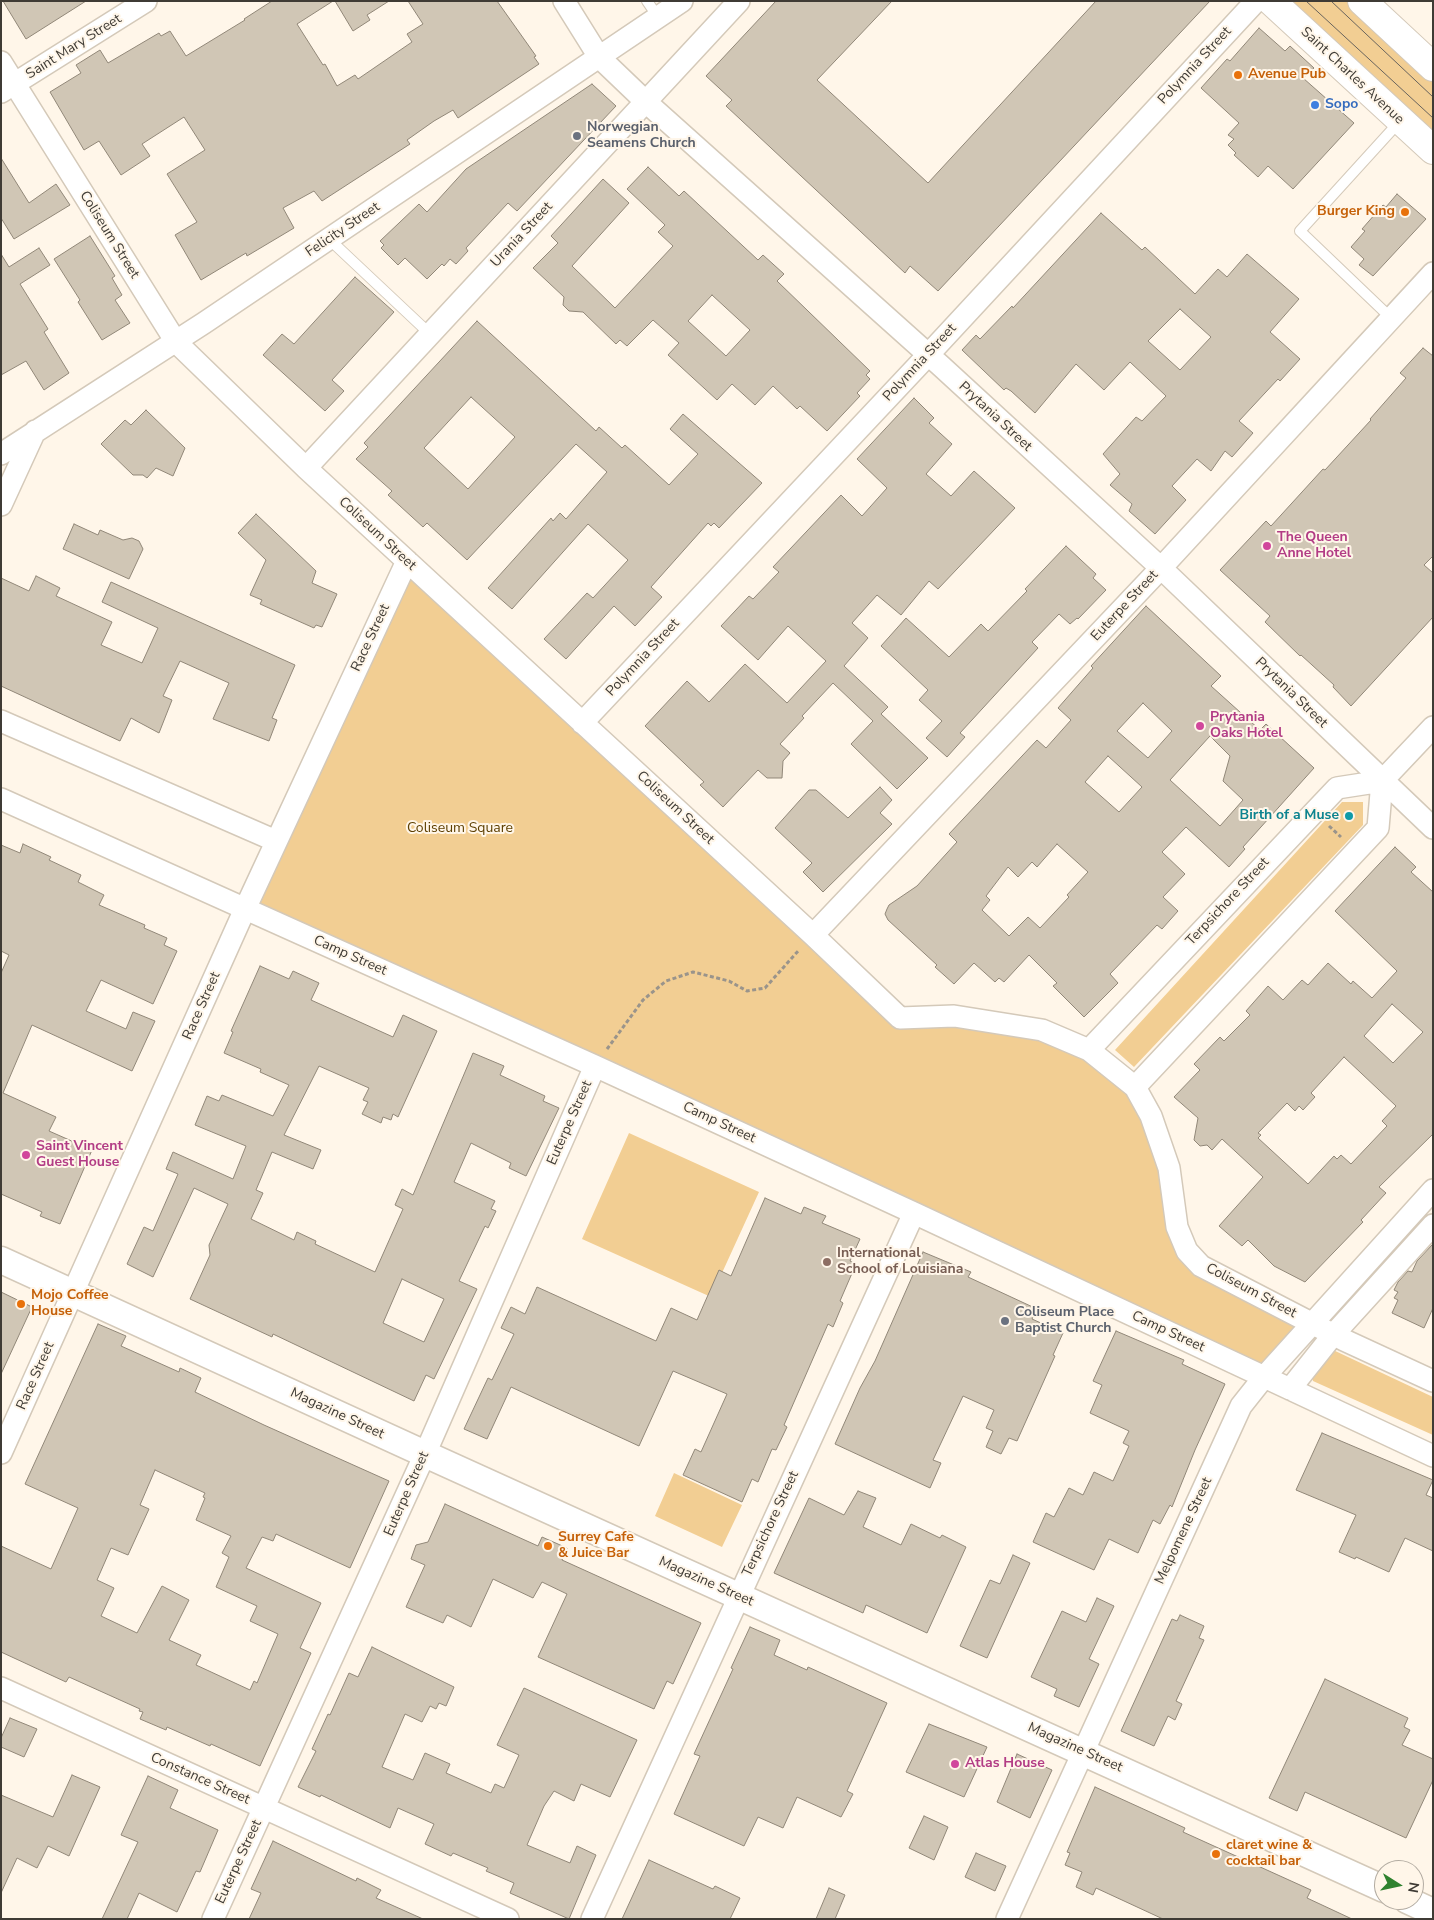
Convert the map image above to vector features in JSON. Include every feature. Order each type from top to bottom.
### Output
[{"type":"main road","name":"Saint Charles Avenue","points":[[1271,1],[1433,150]]},
{"type":"main road","points":[[1362,1],[1433,67]]},
{"type":"street","name":"Saint Mary Street","points":[[8,88],[146,1]]},
{"type":"street","name":"Prytania Street","points":[[564,1],[599,57],[646,102],[928,355],[1161,568],[1433,828]]},
{"type":"street","name":"Felicity Street","points":[[1,454],[176,342],[599,57],[653,9],[682,1]]},
{"type":"street","name":"Urania Street","points":[[306,468],[739,1]]},
{"type":"street","name":"Polymnia Street","points":[[582,723],[928,355],[1256,1]]},
{"type":"street","name":"Coliseum Street","points":[[1,62],[8,88],[176,342],[306,468],[813,935],[900,1018],[954,1016],[1042,1030],[1089,1050],[1135,1087],[1151,1116],[1169,1168],[1177,1227],[1187,1251],[1201,1266],[1333,1335],[1433,1381]]},
{"type":"street","name":"Euterpe Street","points":[[813,935],[1161,568],[1433,273]]},
{"type":"street","points":[[1,505],[35,431]]},
{"type":"street","name":"Race Street","points":[[1,1453],[74,1294],[245,908],[407,561]]},
{"type":"street","points":[[1,721],[276,842]]},
{"type":"street","points":[[1135,1087],[1378,828],[1382,781],[1433,727]]},
{"type":"street","name":"Terpsichore Street","points":[[1089,1050],[1337,788],[1382,781]]},
{"type":"street","name":"Camp Street","points":[[1,800],[595,1066],[1433,1456]]},
{"type":"street","name":"Euterpe Street","points":[[213,1919],[425,1454],[595,1066]]},
{"type":"street","name":"Melpomene Street","points":[[1006,1919],[1241,1406],[1264,1377],[1433,1190]]},
{"type":"street","name":"Terpsichore Street","points":[[592,1919],[914,1213]]},
{"type":"street","points":[[1290,1389],[1333,1335],[1433,1225]]},
{"type":"street","name":"Magazine Street","points":[[1,1260],[738,1597],[1374,1884]]},
{"type":"street","name":"Constance Street","points":[[1,1688],[508,1919]]},
{"type":"lane","points":[[1391,318],[1300,231],[1401,121]]},
{"type":"lane","points":[[329,239],[430,334]]},
{"type":"path","points":[[1314,812],[1356,851]]},
{"type":"path","points":[[595,1066],[643,1000],[666,981],[693,972],[729,981],[747,992],[766,988],[784,965],[813,935]]},
{"type":"green space","points":[[1292,1],[1348,1],[1433,79],[1433,132]]},
{"type":"green space","name":"Coliseum Square","points":[[407,561],[900,1018],[1042,1030],[1135,1087],[1187,1251],[1312,1323],[1264,1377],[245,909]]},
{"type":"green space","points":[[1342,802],[1363,802],[1363,825],[1134,1067],[1115,1050]]},
{"type":"green space","points":[[629,1133],[759,1192],[711,1297],[582,1239]]},
{"type":"green space","points":[[1331,1349],[1433,1397],[1433,1435],[1313,1381],[1312,1372]]},
{"type":"green space","points":[[674,1473],[742,1505],[722,1547],[655,1516]]},
{"type":"building","points":[[3,1],[86,1],[26,39]]},
{"type":"building","points":[[272,1],[333,1],[297,24],[323,65],[325,64],[337,86],[355,75],[358,79],[412,42],[407,34],[423,24],[408,1],[497,1],[536,56],[534,57],[539,64],[458,118],[453,110],[434,121],[407,140],[410,144],[322,201],[314,191],[283,208],[294,228],[247,256],[246,253],[201,280],[175,235],[197,222],[167,174],[205,150],[184,117],[142,144],[150,156],[121,175],[99,141],[84,150],[50,92],[81,73],[76,65],[100,50],[108,63],[159,33],[161,36],[170,31],[186,56]]},
{"type":"building","points":[[335,1],[389,1],[367,15],[370,20],[353,31]]},
{"type":"building","points":[[776,1],[892,1],[817,80],[928,183],[1096,1],[1210,1],[938,291],[910,266],[905,273],[726,106],[732,100],[706,76]]},
{"type":"building","points":[[1259,28],[1285,51],[1290,46],[1314,68],[1303,78],[1354,123],[1293,189],[1268,166],[1258,177],[1234,155],[1236,153],[1228,145],[1234,139],[1228,135],[1239,123],[1201,88],[1227,59],[1230,61]]},
{"type":"building","points":[[592,84],[616,106],[517,211],[508,203],[466,248],[468,251],[456,264],[450,259],[427,279],[405,258],[398,265],[381,248],[384,245],[380,241],[419,204],[427,212],[466,169]]},
{"type":"building","points":[[1,158],[29,203],[56,184],[70,205],[14,239],[1,218]]},
{"type":"building","points":[[648,167],[679,196],[684,191],[758,260],[763,255],[784,274],[777,281],[870,371],[866,375],[870,379],[857,393],[860,396],[827,431],[800,406],[797,409],[773,386],[755,405],[732,384],[717,400],[668,355],[679,343],[653,320],[627,346],[620,340],[616,344],[583,312],[569,311],[563,305],[564,297],[533,268],[558,243],[551,236],[603,179],[629,203],[572,266],[615,308],[673,246],[658,232],[665,225],[627,189]],"holes":[[[712,295],[750,330],[726,356],[688,321]]]},
{"type":"building","points":[[1397,194],[1426,219],[1373,276],[1359,265],[1364,259],[1351,247],[1365,231],[1362,229],[1383,205],[1386,207]]},
{"type":"building","points":[[1101,213],[1142,250],[1145,247],[1195,294],[1218,269],[1227,277],[1247,254],[1299,299],[1270,332],[1300,359],[1280,381],[1278,379],[1239,421],[1253,433],[1232,457],[1225,451],[1211,471],[1197,459],[1172,486],[1186,500],[1155,534],[1129,511],[1132,504],[1110,485],[1120,474],[1103,454],[1136,417],[1142,421],[1166,396],[1130,362],[1104,390],[1076,364],[1035,413],[1011,391],[1006,388],[1004,390],[962,350],[976,335],[980,339],[1012,306],[1013,308]],"holes":[[[1180,309],[1211,337],[1180,370],[1148,341]]]},
{"type":"building","points":[[90,236],[115,276],[112,278],[122,295],[115,300],[130,323],[102,340],[54,259]]},
{"type":"building","points":[[39,248],[50,265],[20,284],[48,329],[44,332],[69,373],[44,390],[26,361],[1,375],[1,254],[9,267]]},
{"type":"building","points":[[355,277],[394,312],[332,380],[344,391],[325,411],[263,355],[282,334],[294,344]]},
{"type":"building","points":[[477,321],[596,431],[599,427],[622,448],[625,445],[669,485],[698,454],[670,429],[683,414],[762,483],[719,528],[714,523],[711,526],[708,523],[651,587],[662,597],[635,626],[614,606],[566,659],[544,639],[587,593],[593,598],[628,560],[588,524],[512,609],[488,588],[551,518],[553,521],[560,513],[566,519],[607,472],[576,444],[467,560],[427,523],[423,527],[388,495],[392,491],[356,459],[368,447],[364,443]],"holes":[[[471,397],[515,437],[468,489],[424,448]]]},
{"type":"building","points":[[1423,348],[1433,356],[1433,556],[1424,565],[1433,573],[1433,617],[1351,706],[1333,687],[1334,685],[1300,656],[1265,622],[1270,616],[1220,570],[1266,521],[1271,526],[1371,420],[1406,378],[1400,373]]},
{"type":"building","points":[[914,398],[934,418],[929,423],[952,444],[926,474],[951,496],[974,471],[1015,508],[938,589],[929,581],[901,615],[877,595],[852,623],[868,638],[844,666],[888,707],[881,714],[928,758],[897,789],[851,744],[873,721],[833,683],[802,716],[804,718],[780,744],[790,753],[783,761],[782,778],[767,778],[758,770],[723,807],[700,785],[704,782],[645,726],[687,681],[709,702],[745,664],[787,703],[826,661],[788,626],[758,660],[721,626],[749,596],[753,599],[779,572],[773,567],[841,495],[862,516],[887,488],[857,459]]},
{"type":"building","points":[[146,410],[185,448],[173,476],[156,468],[147,478],[143,475],[133,475],[101,444],[125,420],[131,425]]},
{"type":"building","points":[[256,514],[316,571],[312,583],[337,594],[322,627],[316,625],[314,628],[260,604],[262,600],[250,595],[266,560],[238,533]]},
{"type":"building","points":[[74,524],[98,535],[100,530],[123,540],[132,538],[139,541],[143,549],[129,579],[63,549]]},
{"type":"building","points":[[1066,546],[1096,574],[1093,578],[1106,590],[1078,619],[1070,624],[1059,614],[1032,642],[1038,648],[960,733],[965,737],[947,757],[926,738],[942,721],[919,700],[928,690],[881,646],[906,618],[949,657],[981,624],[988,631],[1027,591],[1025,589]]},
{"type":"building","points":[[36,576],[60,588],[56,596],[112,622],[101,645],[142,663],[158,628],[102,602],[111,582],[295,665],[272,718],[277,720],[269,741],[213,719],[229,683],[180,661],[163,696],[172,700],[159,733],[131,718],[120,741],[1,686],[1,578],[29,591]]},
{"type":"building","points":[[1146,606],[1221,676],[1211,686],[1260,730],[1266,724],[1314,768],[1243,847],[1245,849],[1229,867],[1186,827],[1162,852],[1185,874],[1163,897],[1178,911],[1162,929],[1157,925],[1110,974],[1118,983],[1084,1017],[1053,986],[1057,983],[1029,955],[1004,982],[999,978],[995,982],[974,963],[954,984],[935,967],[937,965],[888,920],[885,914],[889,905],[917,886],[957,842],[949,834],[1037,740],[1046,748],[1071,720],[1058,708],[1093,668],[1091,666]],"holes":[[[1143,703],[1172,731],[1148,758],[1117,731]],[[1210,736],[1230,756],[1223,781],[1243,800],[1220,826],[1170,780]],[[1108,756],[1142,787],[1119,812],[1085,782]],[[1057,844],[1088,872],[1067,895],[1069,897],[1040,928],[1028,917],[1009,936],[982,910],[990,900],[986,896],[1008,867],[1018,877],[1032,862],[1037,867]]]},
{"type":"building","points":[[880,787],[892,800],[880,813],[892,824],[823,892],[803,872],[812,863],[775,828],[809,790],[816,790],[848,818]]},
{"type":"building","points":[[23,844],[51,857],[49,860],[81,875],[78,882],[104,895],[99,905],[145,925],[144,928],[167,938],[164,945],[177,951],[153,1004],[101,980],[86,1011],[126,1029],[133,1012],[155,1021],[132,1071],[32,1025],[3,1093],[56,1117],[49,1131],[92,1150],[60,1224],[40,1216],[42,1212],[1,1194],[1,973],[9,955],[1,951],[1,845],[20,853]]},
{"type":"building","points":[[1395,847],[1416,867],[1411,872],[1433,892],[1433,1134],[1379,1187],[1386,1193],[1361,1220],[1363,1222],[1305,1282],[1274,1266],[1248,1240],[1242,1246],[1219,1226],[1263,1177],[1222,1139],[1212,1150],[1207,1145],[1200,1146],[1194,1140],[1198,1118],[1174,1097],[1200,1070],[1194,1064],[1220,1037],[1224,1041],[1250,1015],[1246,1011],[1268,986],[1283,1000],[1302,980],[1308,985],[1328,963],[1351,984],[1353,981],[1372,998],[1397,971],[1335,911]],"holes":[[[1392,1004],[1423,1032],[1393,1063],[1364,1036]],[[1344,1057],[1396,1106],[1382,1121],[1387,1126],[1351,1164],[1341,1155],[1337,1159],[1334,1156],[1308,1184],[1258,1138],[1261,1135],[1258,1133],[1287,1103],[1295,1111],[1299,1106],[1303,1110],[1315,1097],[1311,1093]]]},
{"type":"building","points":[[260,966],[289,979],[293,971],[319,983],[311,1000],[393,1037],[403,1015],[437,1031],[398,1117],[393,1114],[391,1120],[383,1117],[381,1123],[362,1114],[368,1102],[363,1100],[369,1088],[319,1066],[284,1135],[321,1150],[313,1169],[272,1152],[256,1190],[263,1193],[251,1219],[294,1240],[297,1232],[316,1241],[315,1244],[375,1272],[403,1209],[395,1205],[402,1189],[413,1195],[473,1053],[504,1066],[500,1075],[545,1096],[543,1101],[559,1108],[526,1176],[509,1168],[511,1163],[471,1143],[454,1182],[495,1201],[491,1209],[496,1211],[488,1228],[485,1226],[459,1281],[477,1289],[434,1379],[426,1375],[414,1401],[273,1334],[272,1337],[190,1299],[210,1255],[209,1245],[228,1204],[194,1188],[153,1277],[127,1264],[144,1227],[153,1231],[178,1174],[166,1169],[173,1152],[233,1179],[246,1146],[195,1125],[207,1096],[219,1101],[222,1095],[273,1116],[289,1085],[260,1072],[261,1069],[224,1053],[233,1032],[231,1031]],"holes":[[[402,1279],[444,1299],[424,1342],[383,1323]]]},
{"type":"building","points":[[765,1198],[801,1214],[804,1207],[826,1216],[822,1223],[860,1239],[850,1261],[856,1264],[840,1301],[843,1303],[833,1327],[828,1324],[784,1425],[787,1427],[776,1450],[772,1449],[758,1482],[752,1479],[742,1502],[683,1475],[695,1449],[701,1452],[727,1394],[673,1371],[639,1446],[511,1387],[487,1439],[464,1429],[488,1378],[492,1380],[514,1334],[501,1328],[511,1307],[525,1314],[537,1287],[656,1341],[671,1308],[697,1320],[719,1270],[731,1276]]},
{"type":"building","points":[[1433,1244],[1433,1308],[1424,1328],[1392,1313],[1398,1300],[1394,1298],[1398,1292],[1394,1290],[1398,1282],[1408,1271],[1412,1272],[1417,1261]]},
{"type":"building","points":[[923,1252],[971,1272],[968,1277],[1037,1309],[1032,1319],[1063,1333],[1053,1355],[1055,1356],[1017,1441],[1009,1438],[1001,1454],[986,1447],[993,1431],[986,1428],[994,1410],[963,1396],[933,1460],[941,1463],[930,1488],[835,1444],[860,1388],[875,1361]]},
{"type":"building","points":[[1,1292],[32,1307],[1,1374]]},
{"type":"building","points":[[98,1324],[126,1336],[121,1346],[179,1372],[180,1368],[201,1378],[195,1392],[389,1481],[350,1568],[276,1534],[273,1541],[262,1537],[246,1568],[321,1603],[300,1648],[311,1653],[260,1766],[211,1744],[210,1746],[167,1727],[166,1730],[140,1719],[143,1712],[139,1711],[140,1709],[69,1677],[66,1682],[1,1652],[1,1546],[51,1569],[78,1508],[25,1484]],"holes":[[[155,1470],[205,1493],[203,1497],[205,1498],[196,1520],[231,1536],[222,1553],[229,1557],[216,1587],[257,1606],[250,1621],[278,1634],[257,1683],[254,1681],[250,1690],[196,1665],[201,1655],[169,1640],[189,1600],[162,1586],[137,1633],[101,1616],[114,1588],[97,1580],[111,1548],[128,1555],[149,1509],[140,1505]]]},
{"type":"building","points":[[1116,1331],[1184,1360],[1182,1364],[1225,1384],[1172,1507],[1170,1505],[1160,1524],[1153,1520],[1138,1553],[1109,1539],[1094,1570],[1033,1542],[1046,1513],[1054,1517],[1069,1488],[1083,1495],[1094,1472],[1113,1481],[1129,1446],[1123,1443],[1129,1431],[1090,1413],[1102,1385],[1093,1381]]},
{"type":"building","points":[[1322,1433],[1433,1480],[1426,1495],[1433,1498],[1433,1551],[1405,1538],[1389,1572],[1356,1557],[1355,1559],[1339,1552],[1356,1515],[1296,1490]]},
{"type":"building","points":[[858,1491],[876,1498],[863,1527],[901,1545],[911,1524],[940,1538],[942,1535],[966,1547],[927,1633],[866,1605],[863,1613],[774,1573],[809,1498],[844,1515]]},
{"type":"building","points":[[445,1504],[538,1546],[542,1537],[567,1548],[562,1560],[701,1623],[673,1684],[667,1681],[654,1709],[538,1657],[567,1594],[542,1582],[533,1598],[493,1579],[471,1627],[447,1615],[443,1623],[406,1607],[425,1565],[411,1559],[416,1545],[428,1542]]},
{"type":"building","points":[[1013,1555],[1030,1563],[987,1658],[960,1646],[990,1580],[1000,1584]]},
{"type":"building","points":[[1097,1598],[1114,1606],[1089,1659],[1099,1664],[1079,1707],[1054,1696],[1057,1689],[1031,1677],[1062,1611],[1086,1622]]},
{"type":"building","points":[[1180,1615],[1204,1626],[1199,1638],[1204,1640],[1176,1701],[1182,1704],[1175,1720],[1168,1716],[1154,1746],[1121,1731],[1172,1619],[1177,1621]]},
{"type":"building","points":[[750,1627],[780,1640],[774,1655],[807,1670],[808,1667],[887,1703],[847,1791],[853,1794],[841,1817],[797,1797],[783,1828],[758,1817],[744,1846],[674,1814],[700,1756],[694,1754]]},
{"type":"building","points":[[372,1647],[454,1687],[446,1706],[439,1703],[436,1709],[430,1706],[422,1722],[405,1714],[382,1767],[413,1780],[425,1753],[450,1764],[446,1773],[491,1793],[495,1784],[504,1788],[519,1755],[497,1745],[524,1688],[637,1740],[610,1797],[581,1784],[574,1801],[554,1791],[544,1806],[527,1845],[570,1863],[577,1846],[596,1855],[569,1919],[510,1893],[514,1883],[486,1871],[488,1868],[453,1853],[451,1856],[425,1844],[434,1824],[398,1808],[390,1828],[321,1795],[320,1797],[298,1787],[316,1751],[312,1749],[349,1673],[358,1677]]},
{"type":"building","points":[[1325,1679],[1408,1718],[1404,1727],[1410,1730],[1402,1745],[1433,1759],[1433,1780],[1406,1838],[1305,1792],[1297,1811],[1269,1798]]},
{"type":"building","points":[[10,1718],[37,1729],[24,1757],[1,1747],[1,1738]]},
{"type":"building","points":[[929,1724],[987,1747],[964,1797],[906,1772]]},
{"type":"building","points":[[1017,1754],[1052,1770],[1030,1818],[997,1802]]},
{"type":"building","points":[[72,1775],[100,1787],[69,1856],[48,1846],[37,1868],[17,1858],[1,1893],[1,1795],[53,1817]]},
{"type":"building","points":[[148,1776],[178,1790],[170,1808],[218,1830],[200,1872],[196,1871],[177,1912],[139,1893],[127,1919],[102,1919],[138,1842],[121,1835]]},
{"type":"building","points":[[1095,1787],[1185,1828],[1183,1832],[1311,1890],[1307,1898],[1352,1919],[1163,1919],[1096,1888],[1093,1895],[1076,1887],[1082,1872],[1065,1865],[1070,1853],[1067,1852]]},
{"type":"building","points":[[924,1816],[948,1827],[934,1860],[909,1848]]},
{"type":"building","points":[[273,1841],[356,1881],[357,1878],[381,1890],[376,1898],[423,1919],[249,1919],[261,1893],[251,1889]]},
{"type":"building","points":[[976,1853],[1006,1866],[995,1891],[965,1877]]},
{"type":"building","points":[[649,1860],[713,1889],[715,1886],[740,1898],[730,1919],[622,1919]]},
{"type":"building","points":[[829,1888],[845,1895],[835,1919],[816,1919]]},
{"type":"tram line","points":[[1306,1],[1433,118]]},
{"type":"tram line","points":[[1331,1],[1433,97]]},
{"type":"place","name":"Avenue Pub","points":[[1238,75]]},
{"type":"place","name":"Sopo","points":[[1315,105]]},
{"type":"place","name":"Norwegian Seamens Church","points":[[577,136]]},
{"type":"place","name":"Burger King","points":[[1405,212]]},
{"type":"place","name":"The Queen Anne Hotel","points":[[1267,546]]},
{"type":"place","name":"Prytania Oaks Hotel","points":[[1200,726]]},
{"type":"place","name":"Birth of a Muse","points":[[1349,816]]},
{"type":"place","name":"Saint Vincent Guest House","points":[[26,1155]]},
{"type":"place","name":"International School of Louisiana","points":[[827,1262]]},
{"type":"place","name":"Mojo Coffee House","points":[[21,1304]]},
{"type":"place","name":"Coliseum Place Baptist Church","points":[[1005,1321]]},
{"type":"place","name":"Surrey Cafe & Juice Bar","points":[[548,1546]]},
{"type":"place","name":"Atlas House","points":[[955,1764]]},
{"type":"place","name":"claret wine & cocktail bar","points":[[1216,1854]]}]
